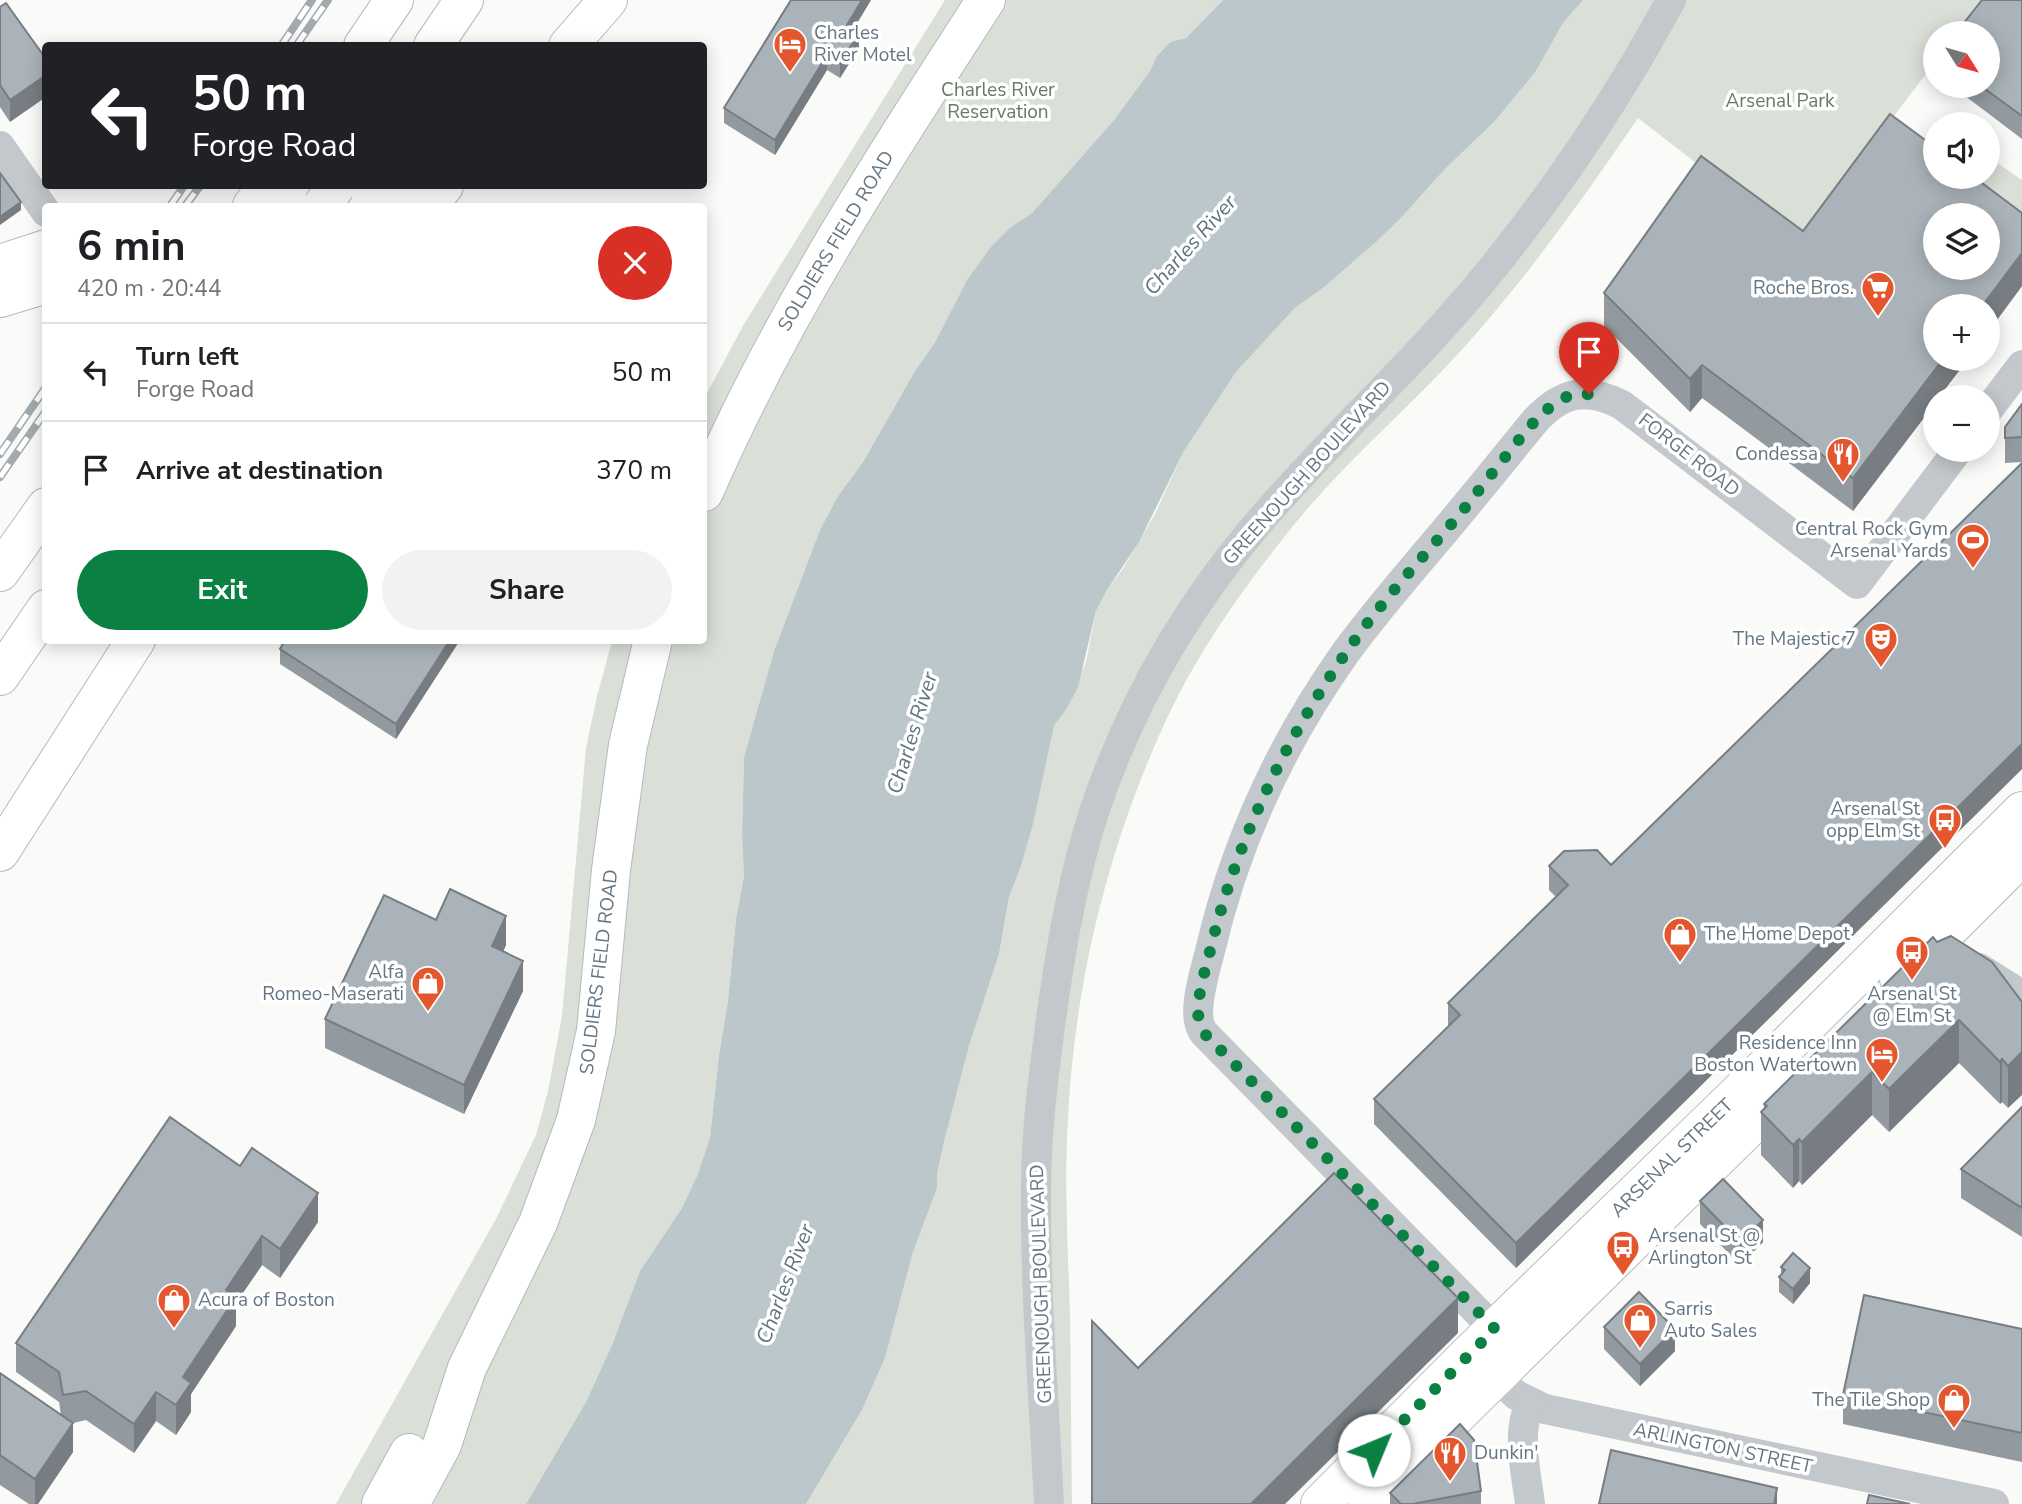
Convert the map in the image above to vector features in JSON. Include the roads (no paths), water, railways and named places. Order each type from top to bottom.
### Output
[{"type":"main road","points":[[366,42],[394,0]]},
{"type":"main road","points":[[436,42],[464,0]]},
{"type":"main road","points":[[571,42],[608,0]]},
{"type":"main road","name":"SOLDIERS FIELD ROAD","points":[[707,485],[741,408],[789,318],[986,0]]},
{"type":"main road","points":[[430,203],[441,189]]},
{"type":"main road","points":[[298,203],[358,195],[395,203]]},
{"type":"main road","points":[[0,264],[42,249]]},
{"type":"main road","points":[[0,298],[42,285]]},
{"type":"main road","points":[[0,572],[42,512]]},
{"type":"main road","points":[[0,676],[42,615]]},
{"type":"main road","points":[[0,852],[133,644]]},
{"type":"main road","name":"SOLDIERS FIELD ROAD","points":[[410,1504],[442,1445],[467,1368],[538,1223],[562,1163],[582,1099],[597,1021],[622,782],[635,708],[652,644]]},
{"type":"main road","name":"ARSENAL STREET","points":[[1320,1504],[1496,1353],[1931,925],[2022,811]]},
{"type":"main road","name":"ARSENAL STREET","points":[[1931,925],[2022,856]]},
{"type":"main road","name":"ARSENAL STREET","points":[[1367,1504],[1496,1353]]},
{"type":"main road","name":"SOLDIERS FIELD ROAD","points":[[380,1504],[421,1432],[467,1368]]},
{"type":"street","name":"GREENOUGH BOULEVARD","points":[[1049,1504],[1036,1184],[1046,1059],[1070,904],[1095,810],[1127,727],[1157,667],[1187,617],[1218,574],[1286,490],[1454,313],[1491,270],[1589,138],[1671,0]]},
{"type":"street","points":[[0,146],[42,206]]},
{"type":"street","points":[[2000,394],[2022,365]]},
{"type":"street","name":"FORGE ROAD","points":[[1496,1353],[1198,1024],[1206,968],[1230,879],[1267,787],[1317,696],[1362,630],[1534,422],[1551,405],[1566,397],[1597,395],[1631,410],[1857,584],[1949,462]]},
{"type":"street","points":[[1931,925],[1961,957],[2022,995]]},
{"type":"street","name":"ARLINGTON STREET","points":[[1496,1353],[1516,1395],[1530,1404],[1584,1419],[1994,1504]]},
{"type":"street","points":[[1530,1404],[1522,1435],[1530,1504]]},
{"type":"water","name":"Charles River","points":[[1223,0],[1583,0],[1563,23],[1536,71],[1495,121],[1376,242],[1323,288],[1295,308],[1236,372],[1184,451],[1139,542],[1096,611],[1078,687],[1054,726],[1033,825],[1009,897],[999,954],[969,1046],[944,1142],[937,1174],[937,1188],[913,1252],[885,1358],[862,1410],[806,1504],[526,1504],[586,1402],[612,1345],[640,1271],[682,1208],[710,1138],[736,919],[744,876],[744,757],[774,651],[820,530],[838,496],[863,462],[915,371],[934,344],[967,280],[991,247],[1012,226],[1032,213],[1114,120],[1150,71],[1157,56],[1170,42],[1186,38]]},
{"type":"railway","points":[[284,42],[312,0]]},
{"type":"railway","points":[[299,42],[328,0]]},
{"type":"railway","points":[[172,203],[182,189]]},
{"type":"railway","points":[[187,203],[198,189]]},
{"type":"railway","points":[[0,454],[42,393]]},
{"type":"railway","points":[[0,477],[42,417]]},
{"type":"place","name":"Charles River Motel","points":[[790,74]]},
{"type":"place","name":"Roche Bros.","points":[[1878,318]]},
{"type":"place","name":"Condessa","points":[[1843,484]]},
{"type":"place","name":"Central Rock Gym Arsenal Yards","points":[[1973,570]]},
{"type":"place","name":"The Majestic 7","points":[[1881,669]]},
{"type":"place","name":"Arsenal St opp Elm St","points":[[1945,850]]},
{"type":"place","name":"The Home Depot","points":[[1680,964]]},
{"type":"place","name":"Arsenal St @ Elm St","points":[[1912,982]]},
{"type":"place","name":"Alfa Romeo-Maserati","points":[[428,1013]]},
{"type":"place","name":"Residence Inn Boston Watertown","points":[[1882,1084]]},
{"type":"place","name":"Arsenal St @ Arlington St","points":[[1623,1277]]},
{"type":"place","name":"Acura of Boston","points":[[174,1330]]},
{"type":"place","name":"Sarris Auto Sales","points":[[1640,1350]]},
{"type":"place","name":"The Tile Shop","points":[[1954,1430]]},
{"type":"place","name":"Dunkin'","points":[[1450,1483]]},
{"type":"park label","name":"Charles River Reservation","points":[[998,101]]},
{"type":"park label","name":"Arsenal Park","points":[[1780,101]]}]
